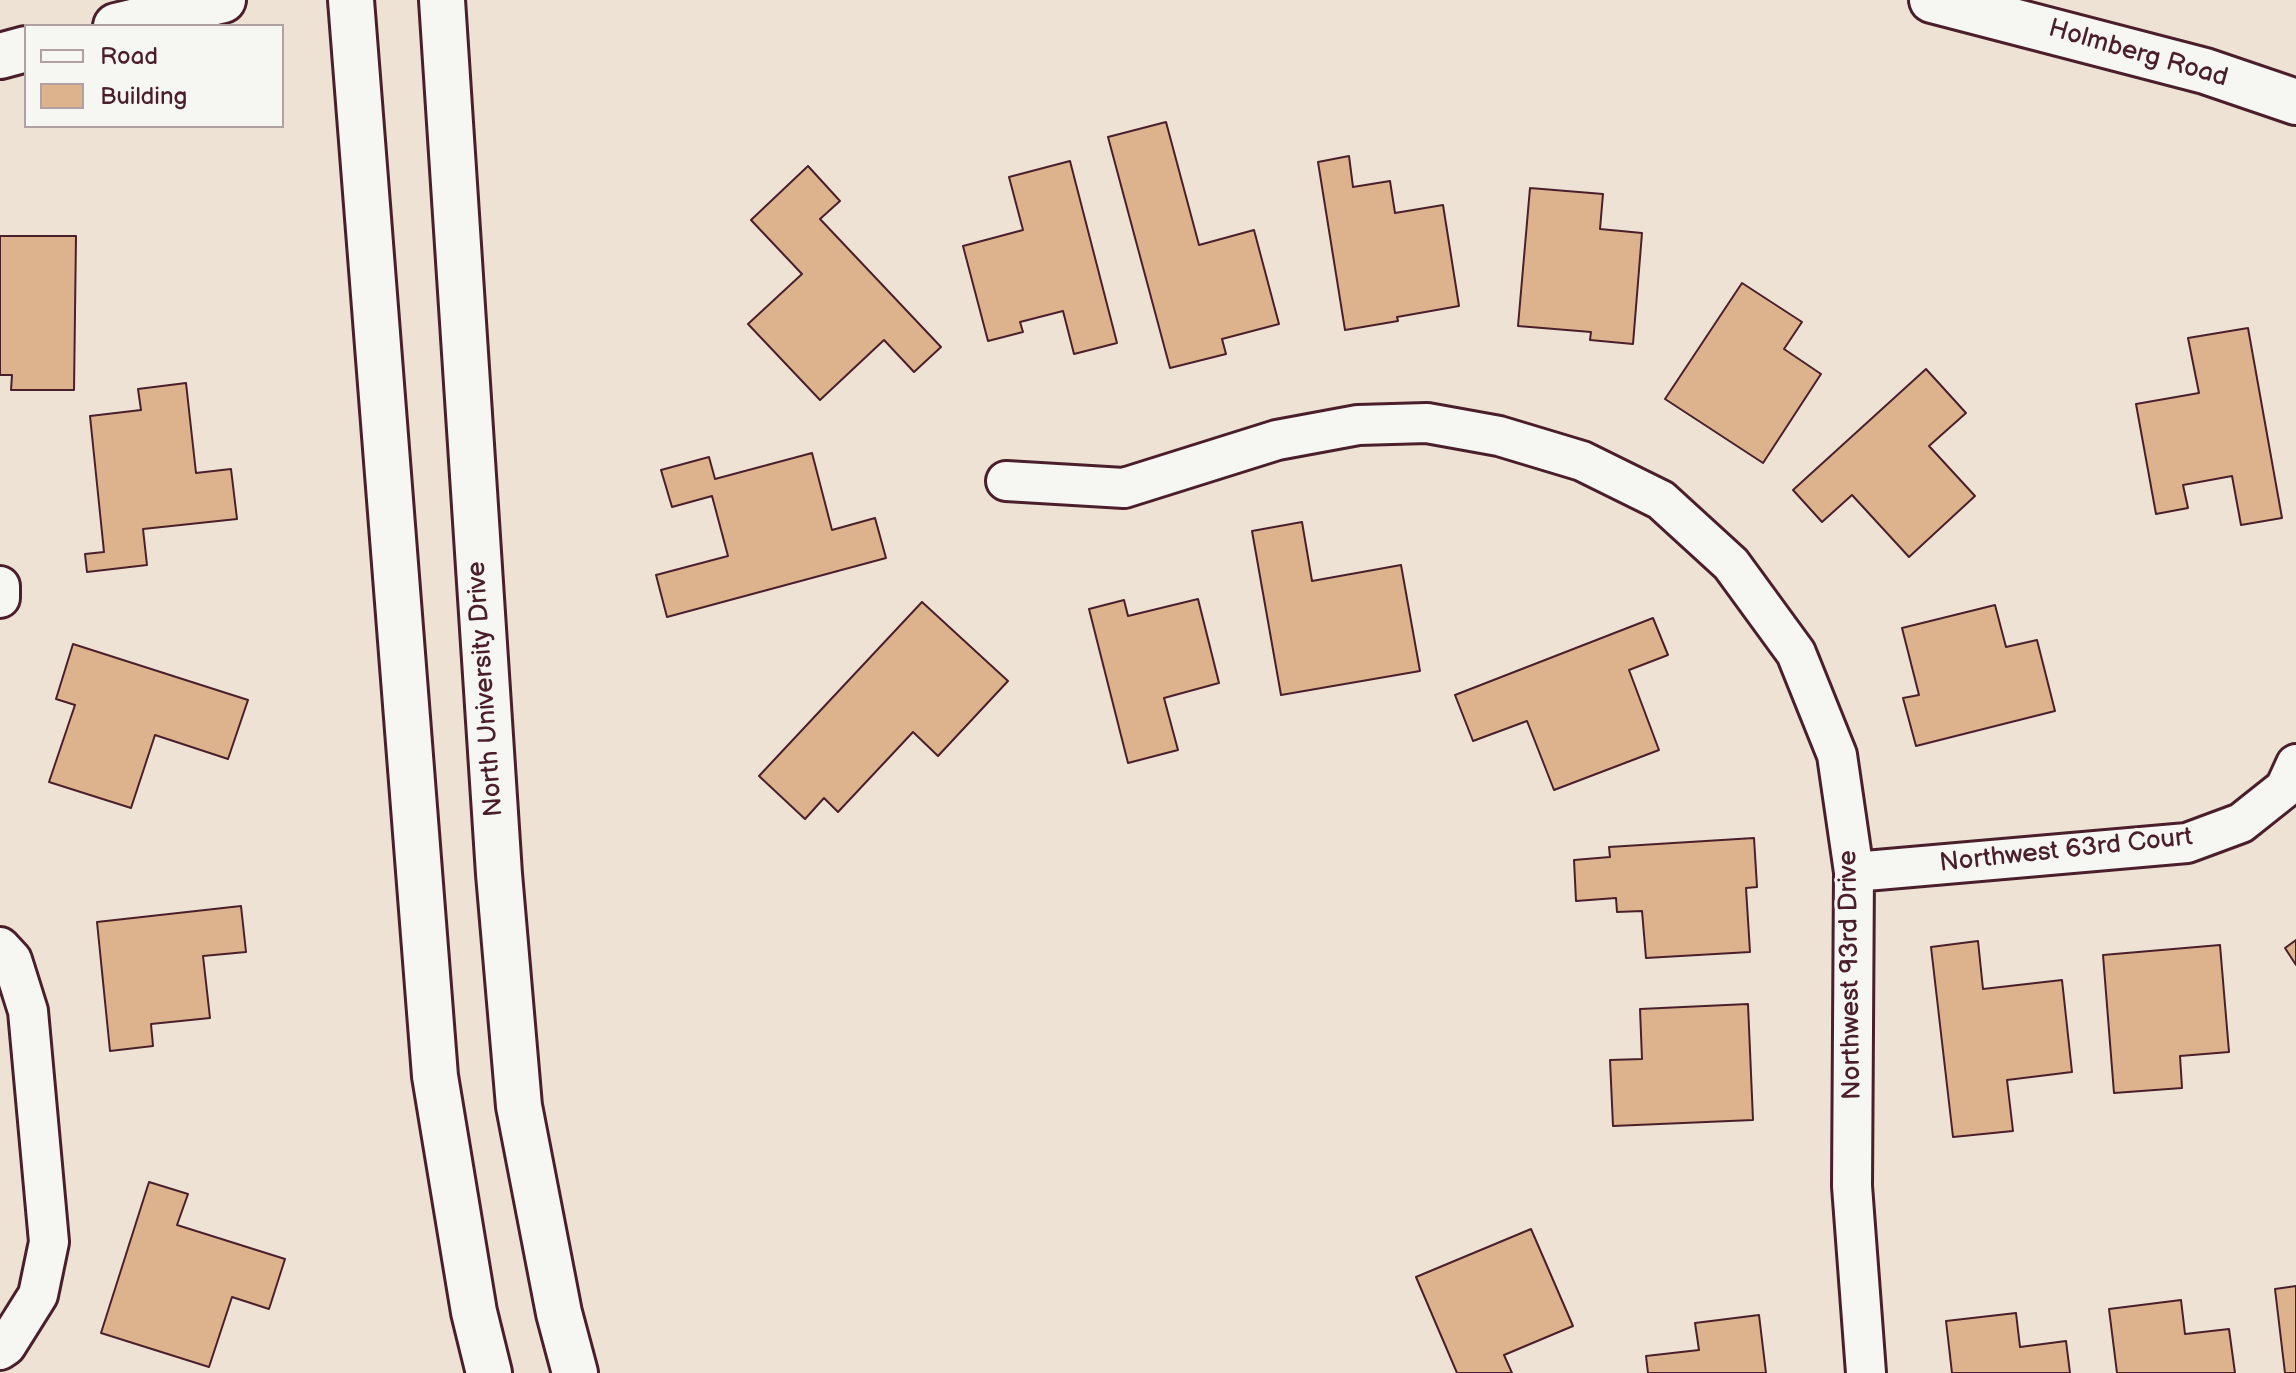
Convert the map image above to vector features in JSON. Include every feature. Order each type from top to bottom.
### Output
[{"type":"main road","points":[[124,24],[223,0]]},
{"type":"main road","points":[[351,0],[435,1076],[474,1312],[489,1373]]},
{"type":"main road","name":"North University Drive","points":[[442,0],[498,858],[519,1106],[559,1313],[575,1373]]},
{"type":"main road","name":"Holmberg Road","points":[[1932,0],[2191,67],[2296,102]]},
{"type":"main road","points":[[0,56],[24,50]]},
{"type":"street","name":"Northwest 93rd Drive","points":[[1006,481],[1124,488],[1277,440],[1358,425],[1427,423],[1499,436],[1582,461],[1661,500],[1731,564],[1796,653],[1837,755],[1854,872],[1852,1186],[1866,1373]]},
{"type":"street","points":[[0,586],[0,598]]},
{"type":"street","name":"Northwest 63rd Court","points":[[1854,872],[2187,843],[2241,823],[2285,788],[2296,764]]},
{"type":"street","points":[[0,947],[12,960],[28,1011],[49,1242],[38,1295],[6,1346],[0,1350]]},
{"type":"building","points":[[1166,122],[1199,245],[1254,230],[1279,324],[1222,339],[1226,354],[1170,368],[1108,137]]},
{"type":"building","points":[[1349,156],[1353,187],[1390,181],[1395,213],[1443,205],[1459,306],[1345,330],[1318,162]]},
{"type":"building","points":[[1070,161],[1117,343],[1074,354],[1063,311],[1020,322],[1023,332],[988,341],[963,246],[1023,230],[1009,177]]},
{"type":"building","points":[[808,166],[840,201],[820,219],[941,347],[914,372],[884,340],[820,400],[748,324],[802,274],[751,220]]},
{"type":"building","points":[[1530,188],[1603,194],[1600,229],[1642,233],[1633,344],[1590,340],[1591,332],[1518,326]]},
{"type":"building","points":[[0,236],[76,236],[74,390],[11,390],[12,375],[0,375]]},
{"type":"building","points":[[1742,283],[1802,322],[1784,349],[1821,374],[1763,463],[1665,399]]},
{"type":"building","points":[[2248,328],[2282,518],[2241,525],[2232,476],[2183,485],[2188,508],[2156,514],[2136,404],[2199,393],[2188,338]]},
{"type":"building","points":[[1926,369],[1966,413],[1929,446],[1975,496],[1909,557],[1852,495],[1822,522],[1793,490]]},
{"type":"building","points":[[186,383],[196,473],[231,469],[237,519],[143,529],[147,565],[87,572],[85,554],[104,552],[90,416],[141,410],[138,389]]},
{"type":"building","points":[[812,453],[832,530],[875,518],[886,558],[667,617],[656,575],[728,556],[712,496],[672,507],[661,470],[709,457],[715,479]]},
{"type":"building","points":[[1302,522],[1312,581],[1401,565],[1420,671],[1281,695],[1252,531]]},
{"type":"building","points":[[1198,599],[1219,683],[1164,698],[1178,750],[1128,763],[1089,609],[1124,600],[1128,616]]},
{"type":"building","points":[[922,602],[1008,681],[938,756],[913,732],[838,812],[824,798],[805,819],[759,776]]},
{"type":"building","points":[[1995,605],[2006,647],[2037,640],[2055,711],[1916,746],[1903,698],[1919,695],[1902,628]]},
{"type":"building","points":[[1653,618],[1668,655],[1629,670],[1659,750],[1554,790],[1527,721],[1473,741],[1455,695]]},
{"type":"building","points":[[73,644],[248,700],[228,759],[155,735],[131,808],[49,782],[75,705],[56,699]]},
{"type":"building","points":[[1754,838],[1757,887],[1746,888],[1750,952],[1646,958],[1642,911],[1617,912],[1616,898],[1576,901],[1574,860],[1610,857],[1609,847]]},
{"type":"building","points":[[241,906],[246,952],[203,956],[210,1018],[151,1024],[153,1046],[110,1051],[97,922]]},
{"type":"building","points":[[2296,940],[2296,965],[2285,948]]},
{"type":"building","points":[[1978,941],[1983,989],[2062,980],[2072,1072],[2007,1080],[2013,1131],[1953,1137],[1931,947]]},
{"type":"building","points":[[2220,945],[2229,1052],[2180,1056],[2182,1088],[2114,1093],[2103,955]]},
{"type":"building","points":[[1748,1004],[1753,1120],[1613,1126],[1610,1060],[1642,1059],[1640,1009]]},
{"type":"building","points":[[149,1182],[188,1194],[177,1225],[285,1259],[269,1309],[232,1297],[209,1367],[101,1333]]},
{"type":"building","points":[[1531,1229],[1573,1326],[1504,1355],[1512,1373],[1457,1373],[1416,1277]]},
{"type":"building","points":[[2296,1286],[2296,1373],[2285,1373],[2275,1289]]},
{"type":"building","points":[[2181,1300],[2185,1334],[2229,1329],[2235,1373],[2117,1373],[2109,1309]]},
{"type":"building","points":[[2016,1313],[2020,1347],[2066,1341],[2070,1373],[1952,1373],[1946,1321]]},
{"type":"building","points":[[1759,1315],[1766,1373],[1648,1373],[1646,1356],[1699,1350],[1695,1323]]}]
